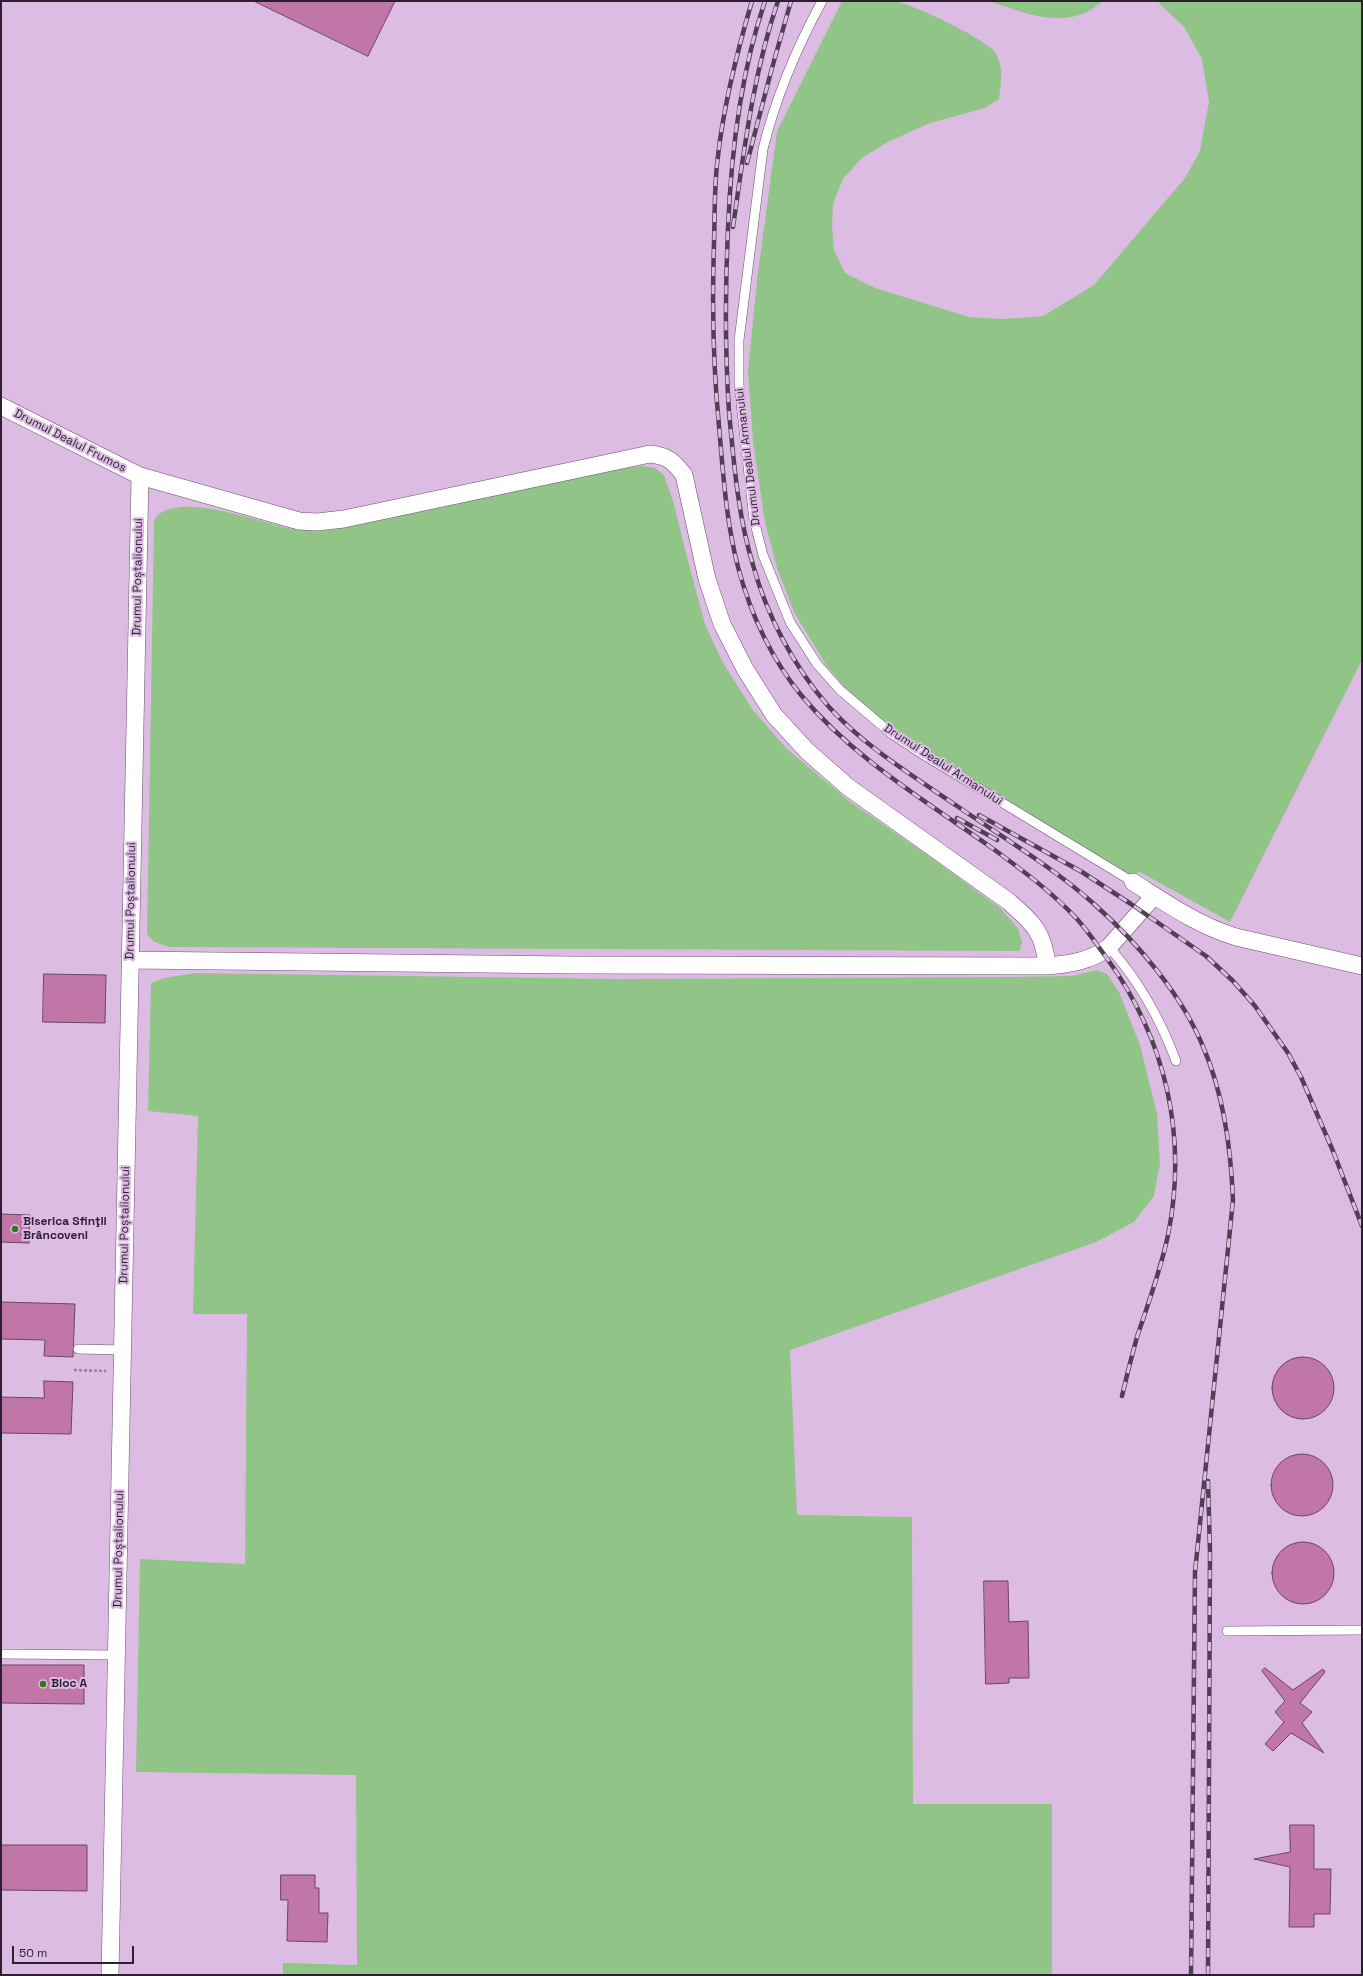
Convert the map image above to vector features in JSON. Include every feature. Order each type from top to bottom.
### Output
[{"type":"street","name":"Drumul Dealul Frumos","points":[[1,406],[140,476],[299,521],[317,522],[344,519],[650,454],[662,455],[674,462],[684,475],[707,579],[722,624],[744,669],[774,715],[807,751],[848,787],[1008,901],[1029,920],[1041,936],[1047,966]]},
{"type":"street","name":"Drumul Poștalionului","points":[[110,1975],[140,476]]},
{"type":"street","name":"Drumul Dealul Armanului","points":[[1133,882],[1186,916],[1218,932],[1236,938],[1362,966]]},
{"type":"street","points":[[130,960],[581,965],[1047,966],[1084,960],[1096,956],[1109,947],[1154,896]]},
{"type":"lane","name":"Drumul Dealul Armanului","points":[[822,1],[788,70],[766,135],[763,149],[740,340],[739,385],[747,466],[754,520],[763,555],[790,622],[817,664],[840,690],[861,709],[892,734],[927,757],[1133,882]]},
{"type":"lane","points":[[1109,947],[1131,973],[1151,1003],[1167,1035],[1176,1061]]},
{"type":"lane","points":[[78,1349],[123,1350]]},
{"type":"lane","points":[[1227,1631],[1362,1630]]},
{"type":"lane","points":[[1,1654],[117,1655]]},
{"type":"path","points":[[74,1370],[123,1371]]},
{"type":"green space","points":[[842,1],[894,1],[916,8],[949,23],[980,40],[996,54],[999,59],[1001,70],[999,99],[985,108],[930,123],[886,143],[862,158],[843,179],[833,204],[832,225],[834,250],[845,273],[875,288],[969,317],[1004,319],[1043,316],[1094,285],[1185,178],[1200,151],[1209,102],[1202,59],[1184,27],[1157,1],[1362,1],[1362,660],[1230,922],[1140,872],[1132,876],[905,738],[853,697],[826,665],[794,612],[777,568],[765,522],[753,442],[748,371],[757,280],[777,131]]},
{"type":"green space","points":[[989,1],[1103,1],[1082,14],[1068,18],[1057,18],[1022,12]]},
{"type":"green space","points":[[641,466],[655,468],[664,475],[674,504],[705,624],[722,661],[752,709],[786,748],[849,801],[933,859],[1000,908],[1018,928],[1022,943],[1019,951],[169,947],[154,942],[147,934],[154,521],[158,515],[171,509],[186,507],[204,508],[241,515],[293,529],[331,530],[623,468]]},
{"type":"green space","points":[[1097,970],[1107,974],[1119,992],[1140,1045],[1157,1114],[1160,1164],[1154,1196],[1134,1222],[1096,1242],[790,1350],[797,1515],[912,1517],[913,1804],[1052,1804],[1052,1975],[283,1975],[283,1963],[357,1965],[356,1775],[136,1772],[140,1559],[245,1564],[247,1314],[193,1314],[198,1116],[148,1111],[151,983],[164,978],[195,973],[620,979],[1072,976]]},
{"type":"building","points":[[254,1],[395,1],[368,56]]},
{"type":"building","points":[[44,974],[106,975],[105,1023],[43,1022]]},
{"type":"building","name":"Biserica Sfinţii Brâncoveni","points":[[1,1214],[30,1215],[29,1243],[1,1242]]},
{"type":"building","points":[[1,1302],[75,1304],[73,1357],[44,1356],[45,1340],[1,1339]]},
{"type":"building","points":[[1297,1357],[1309,1357],[1325,1366],[1332,1376],[1334,1388],[1332,1400],[1325,1410],[1309,1419],[1297,1419],[1286,1414],[1277,1405],[1272,1394],[1272,1382],[1277,1371],[1286,1362]]},
{"type":"building","points":[[44,1381],[73,1382],[71,1434],[1,1433],[1,1397],[44,1398]]},
{"type":"building","points":[[1296,1454],[1308,1454],[1324,1463],[1331,1473],[1333,1485],[1331,1497],[1324,1507],[1308,1516],[1296,1516],[1285,1511],[1276,1502],[1271,1491],[1271,1479],[1276,1468],[1285,1459]]},
{"type":"building","points":[[1297,1542],[1309,1542],[1325,1551],[1332,1561],[1334,1573],[1332,1585],[1325,1595],[1309,1604],[1297,1604],[1286,1599],[1277,1590],[1272,1579],[1272,1567],[1277,1556],[1286,1547]]},
{"type":"building","points":[[984,1581],[1008,1581],[1009,1622],[1028,1621],[1029,1678],[1009,1678],[1009,1683],[986,1684]]},
{"type":"building","name":"Bloc A","points":[[1,1665],[84,1665],[84,1704],[1,1703]]},
{"type":"building","points":[[1265,1668],[1293,1690],[1323,1669],[1325,1672],[1300,1703],[1312,1712],[1302,1723],[1324,1753],[1291,1733],[1273,1751],[1265,1744],[1284,1722],[1275,1712],[1285,1701],[1262,1671]]},
{"type":"building","points":[[1290,1825],[1314,1825],[1314,1869],[1331,1869],[1330,1914],[1314,1914],[1314,1927],[1289,1927],[1290,1867],[1254,1859],[1290,1852]]},
{"type":"building","points":[[1,1845],[87,1845],[87,1891],[1,1890]]},
{"type":"building","points":[[281,1875],[315,1875],[315,1888],[319,1888],[319,1913],[328,1913],[327,1942],[287,1941],[288,1900],[281,1900]]},
{"type":"railway","points":[[752,1],[727,97],[721,136],[717,167],[713,266],[715,380],[726,496],[738,567],[755,618],[771,650],[790,681],[821,718],[891,778],[992,848],[1047,890],[1085,928],[1127,988],[1144,1021],[1157,1055],[1167,1090],[1173,1125],[1175,1161],[1174,1198],[1162,1260],[1138,1334],[1122,1396]]},
{"type":"railway","points":[[765,1],[749,57],[734,143],[729,200],[726,321],[729,412],[737,490],[748,546],[766,603],[783,640],[804,675],[829,707],[858,735],[890,760],[1062,878],[1094,904],[1126,935],[1157,971],[1184,1009],[1204,1049],[1217,1085],[1228,1142],[1233,1200],[1195,1572],[1191,1975]]},
{"type":"railway","points":[[733,227],[750,113],[762,56],[778,1]]},
{"type":"railway","points":[[747,163],[791,1]]},
{"type":"railway","points":[[979,815],[1082,872],[1131,904],[1206,956],[1233,981],[1255,1006],[1288,1053],[1301,1077],[1333,1151],[1362,1226]]},
{"type":"railway","points":[[957,818],[997,840]]},
{"type":"railway","points":[[1208,1481],[1210,1552],[1208,1975]]},
{"type":"place","name":"Biserica Sfinţii Brâncoveni","points":[[15,1229]]},
{"type":"place","name":"Bloc A","points":[[43,1684]]}]
